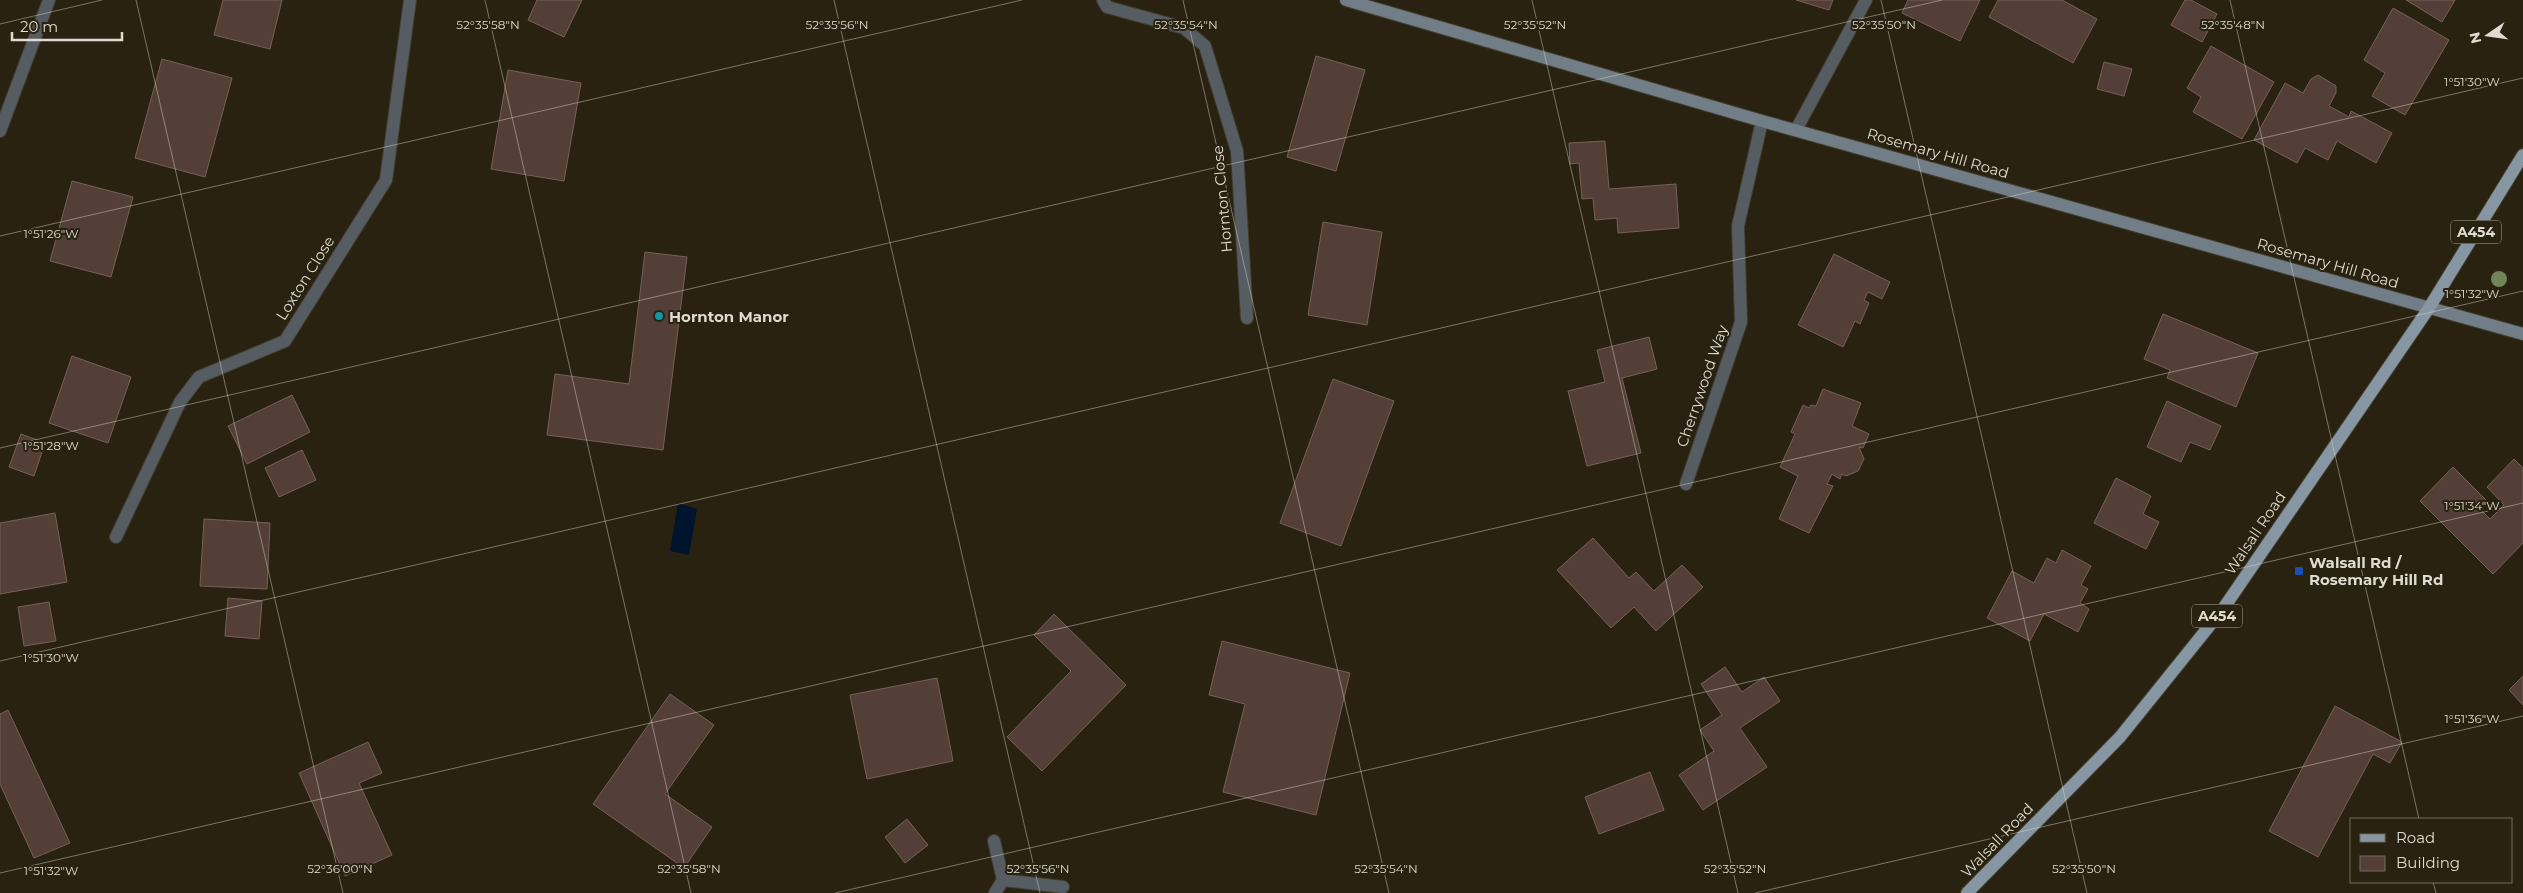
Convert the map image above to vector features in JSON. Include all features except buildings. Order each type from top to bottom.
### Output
[{"type":"main road","name":"Rosemary Hill Road","points":[[1346,0],[1796,130],[2523,334]]},
{"type":"main road","name":"Walsall Road","points":[[1968,893],[2120,737],[2217,617],[2429,308],[2523,156]]},
{"type":"street","points":[[0,131],[50,0]]},
{"type":"street","name":"Loxton Close","points":[[116,537],[180,402],[200,377],[285,340],[386,180],[410,0]]},
{"type":"street","name":"Hornton Close","points":[[1103,0],[1107,7],[1184,28],[1205,46],[1237,151],[1247,318]]},
{"type":"street","points":[[1796,130],[1866,0]]},
{"type":"street","name":"Cherrywood Way","points":[[1686,484],[1741,322],[1738,226],[1762,120]]},
{"type":"street","points":[[994,841],[1003,880],[995,893]]},
{"type":"street","points":[[1003,880],[1063,886]]},
{"type":"water","points":[[678,503],[697,509],[689,555],[670,551]]},
{"type":"place","name":"Hornton Manor","points":[[659,316]]},
{"type":"place","name":"Walsall Rd / Rosemary Hill Rd","points":[[2299,571]]}]
